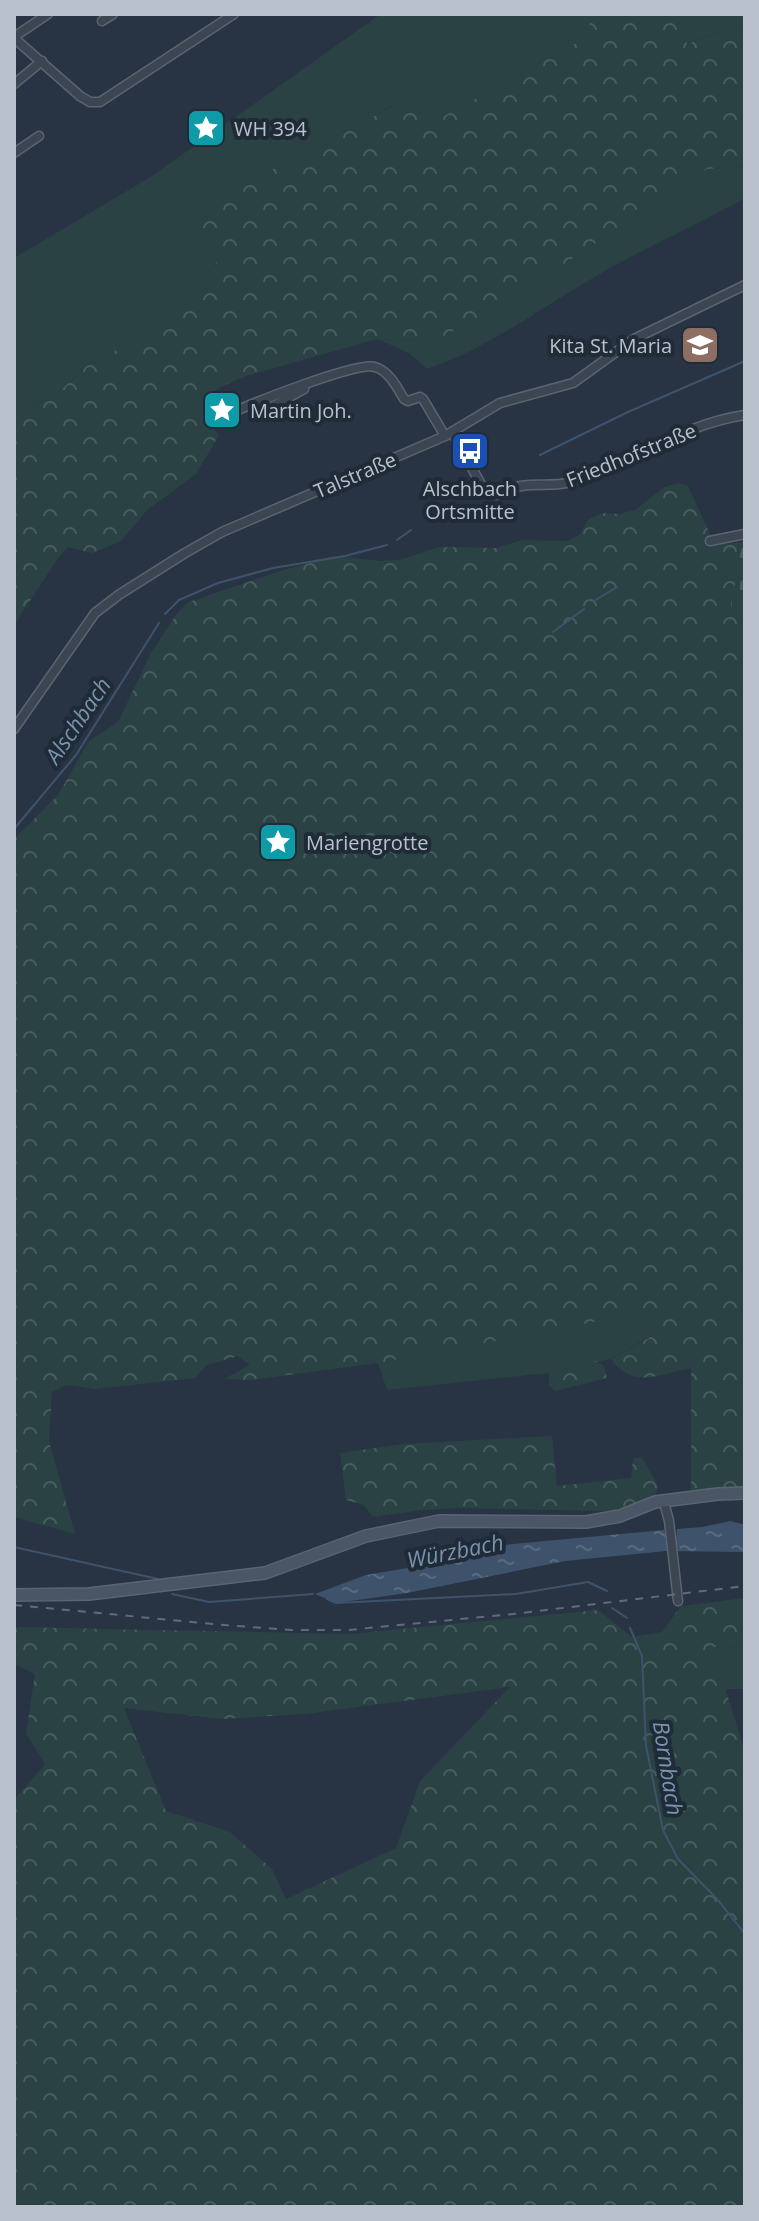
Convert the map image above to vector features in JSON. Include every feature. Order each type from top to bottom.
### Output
[{"type":"main road","points":[[14,1595],[89,1594],[265,1573],[366,1536],[439,1521],[586,1522],[630,1512],[655,1502],[745,1493]]},
{"type":"street","points":[[48,14],[14,38],[90,102],[100,102],[234,14]]},
{"type":"street","points":[[102,21],[113,14]]},
{"type":"street","points":[[14,84],[42,61]]},
{"type":"street","points":[[14,153],[39,136]]},
{"type":"street","name":"Talstraße","points":[[14,729],[95,613],[120,594],[222,532],[448,434],[500,403],[573,383],[634,339],[745,285]]},
{"type":"street","points":[[220,418],[356,367],[375,367],[392,380],[404,399],[423,399],[448,434]]},
{"type":"street","points":[[259,414],[302,392],[308,384]]},
{"type":"street","name":"Friedhofstraße","points":[[448,434],[483,488],[493,496],[528,485],[573,482],[694,429],[743,416],[745,426]]},
{"type":"street","points":[[710,541],[745,534]]},
{"type":"street","points":[[664,1502],[672,1541],[678,1601]]},
{"type":"green space","points":[[381,14],[592,14],[588,37],[440,118],[394,105],[186,219],[190,228],[218,259],[215,265],[160,319],[105,358],[89,363],[55,396],[29,408],[14,408],[14,258],[152,176]]},
{"type":"green space","points":[[592,14],[683,14],[687,44],[736,26],[745,28],[745,167],[707,169],[533,285],[438,340],[377,339],[246,376],[218,388],[203,407],[204,418],[219,435],[196,474],[147,510],[121,541],[92,553],[68,547],[14,625],[14,408],[30,408],[55,396],[89,363],[105,358],[160,319],[215,265],[218,259],[190,228],[186,219],[192,212],[395,105],[440,118],[587,37]]},
{"type":"green space","points":[[683,14],[745,14],[745,28],[736,26],[686,44]]},
{"type":"green space","points":[[745,167],[745,198],[616,265],[472,350],[427,369],[409,353],[377,339],[438,340],[539,281],[707,169]]},
{"type":"green space","points":[[678,483],[688,486],[715,545],[745,542],[745,1491],[691,1492],[691,1368],[638,1377],[619,1369],[611,1359],[652,1336],[646,1312],[378,1363],[250,1380],[224,1379],[250,1365],[238,1356],[207,1365],[195,1378],[95,1389],[66,1385],[52,1392],[49,1441],[75,1534],[14,1517],[14,839],[58,795],[89,741],[118,722],[151,653],[178,612],[189,602],[280,571],[336,556],[400,560],[439,547],[496,548],[523,540],[568,541],[579,535],[589,519],[602,513],[620,514],[635,510],[665,487]]},
{"type":"green space","points":[[745,544],[745,612],[730,611],[742,545]]},
{"type":"green space","points":[[647,1311],[652,1335],[611,1359],[549,1373],[387,1390],[378,1363]]},
{"type":"green space","points":[[596,1361],[604,1366],[607,1378],[555,1391],[549,1385],[549,1373]]},
{"type":"green space","points":[[552,1436],[557,1486],[631,1478],[633,1459],[642,1457],[658,1486],[655,1498],[610,1511],[458,1508],[373,1517],[364,1505],[346,1500],[340,1453],[403,1444]]},
{"type":"green space","points":[[745,1598],[745,1646],[713,1647],[745,1753],[745,2207],[14,2207],[14,1800],[45,1764],[26,1733],[35,1674],[14,1664],[14,1627],[349,1634],[598,1610],[632,1637],[662,1632],[681,1606]],"holes":[[[510,1687],[420,1781],[396,1848],[286,1899],[272,1869],[230,1832],[166,1811],[124,1708],[222,1719],[305,1714]]]},
{"type":"green space","points":[[745,1646],[745,1689],[725,1689],[713,1647]]},
{"type":"water","points":[[731,1521],[745,1525],[745,1552],[666,1551],[565,1561],[407,1593],[336,1603],[315,1594],[366,1575],[449,1561],[493,1546],[664,1530],[668,1544],[676,1544],[677,1529]]},
{"type":"waterway","name":"Alschbach","points":[[540,455],[628,412],[745,361]]},
{"type":"waterway","name":"Alschbach","points":[[397,540],[411,530]]},
{"type":"waterway","name":"Alschbach","points":[[165,614],[179,600],[218,583],[273,568],[345,556],[387,545]]},
{"type":"waterway","points":[[594,601],[617,587]]},
{"type":"waterway","points":[[553,632],[584,609]]},
{"type":"waterway","name":"Alschbach","points":[[14,829],[76,755],[159,623]]},
{"type":"waterway","name":"Würzbach","points":[[14,1547],[158,1579]]},
{"type":"waterway","name":"Bornbach","points":[[327,1599],[336,1603],[516,1594],[588,1582],[607,1591]]},
{"type":"waterway","name":"Würzbach","points":[[172,1594],[209,1602],[313,1594]]},
{"type":"waterway","name":"Bornbach","points":[[612,1608],[627,1618]]},
{"type":"waterway","name":"Bornbach","points":[[630,1628],[642,1656],[646,1746],[663,1830],[678,1859],[717,1899],[745,1934]]},
{"type":"railway","points":[[14,1605],[224,1625],[348,1630],[745,1586]]},
{"type":"place","name":"WH 394","points":[[206,128]]},
{"type":"place","name":"Kita St. Maria","points":[[700,345]]},
{"type":"place","name":"Martin Joh.","points":[[222,410]]},
{"type":"place","name":"Alschbach Ortsmitte","points":[[470,451]]},
{"type":"place","name":"Mariengrotte","points":[[278,842]]}]
